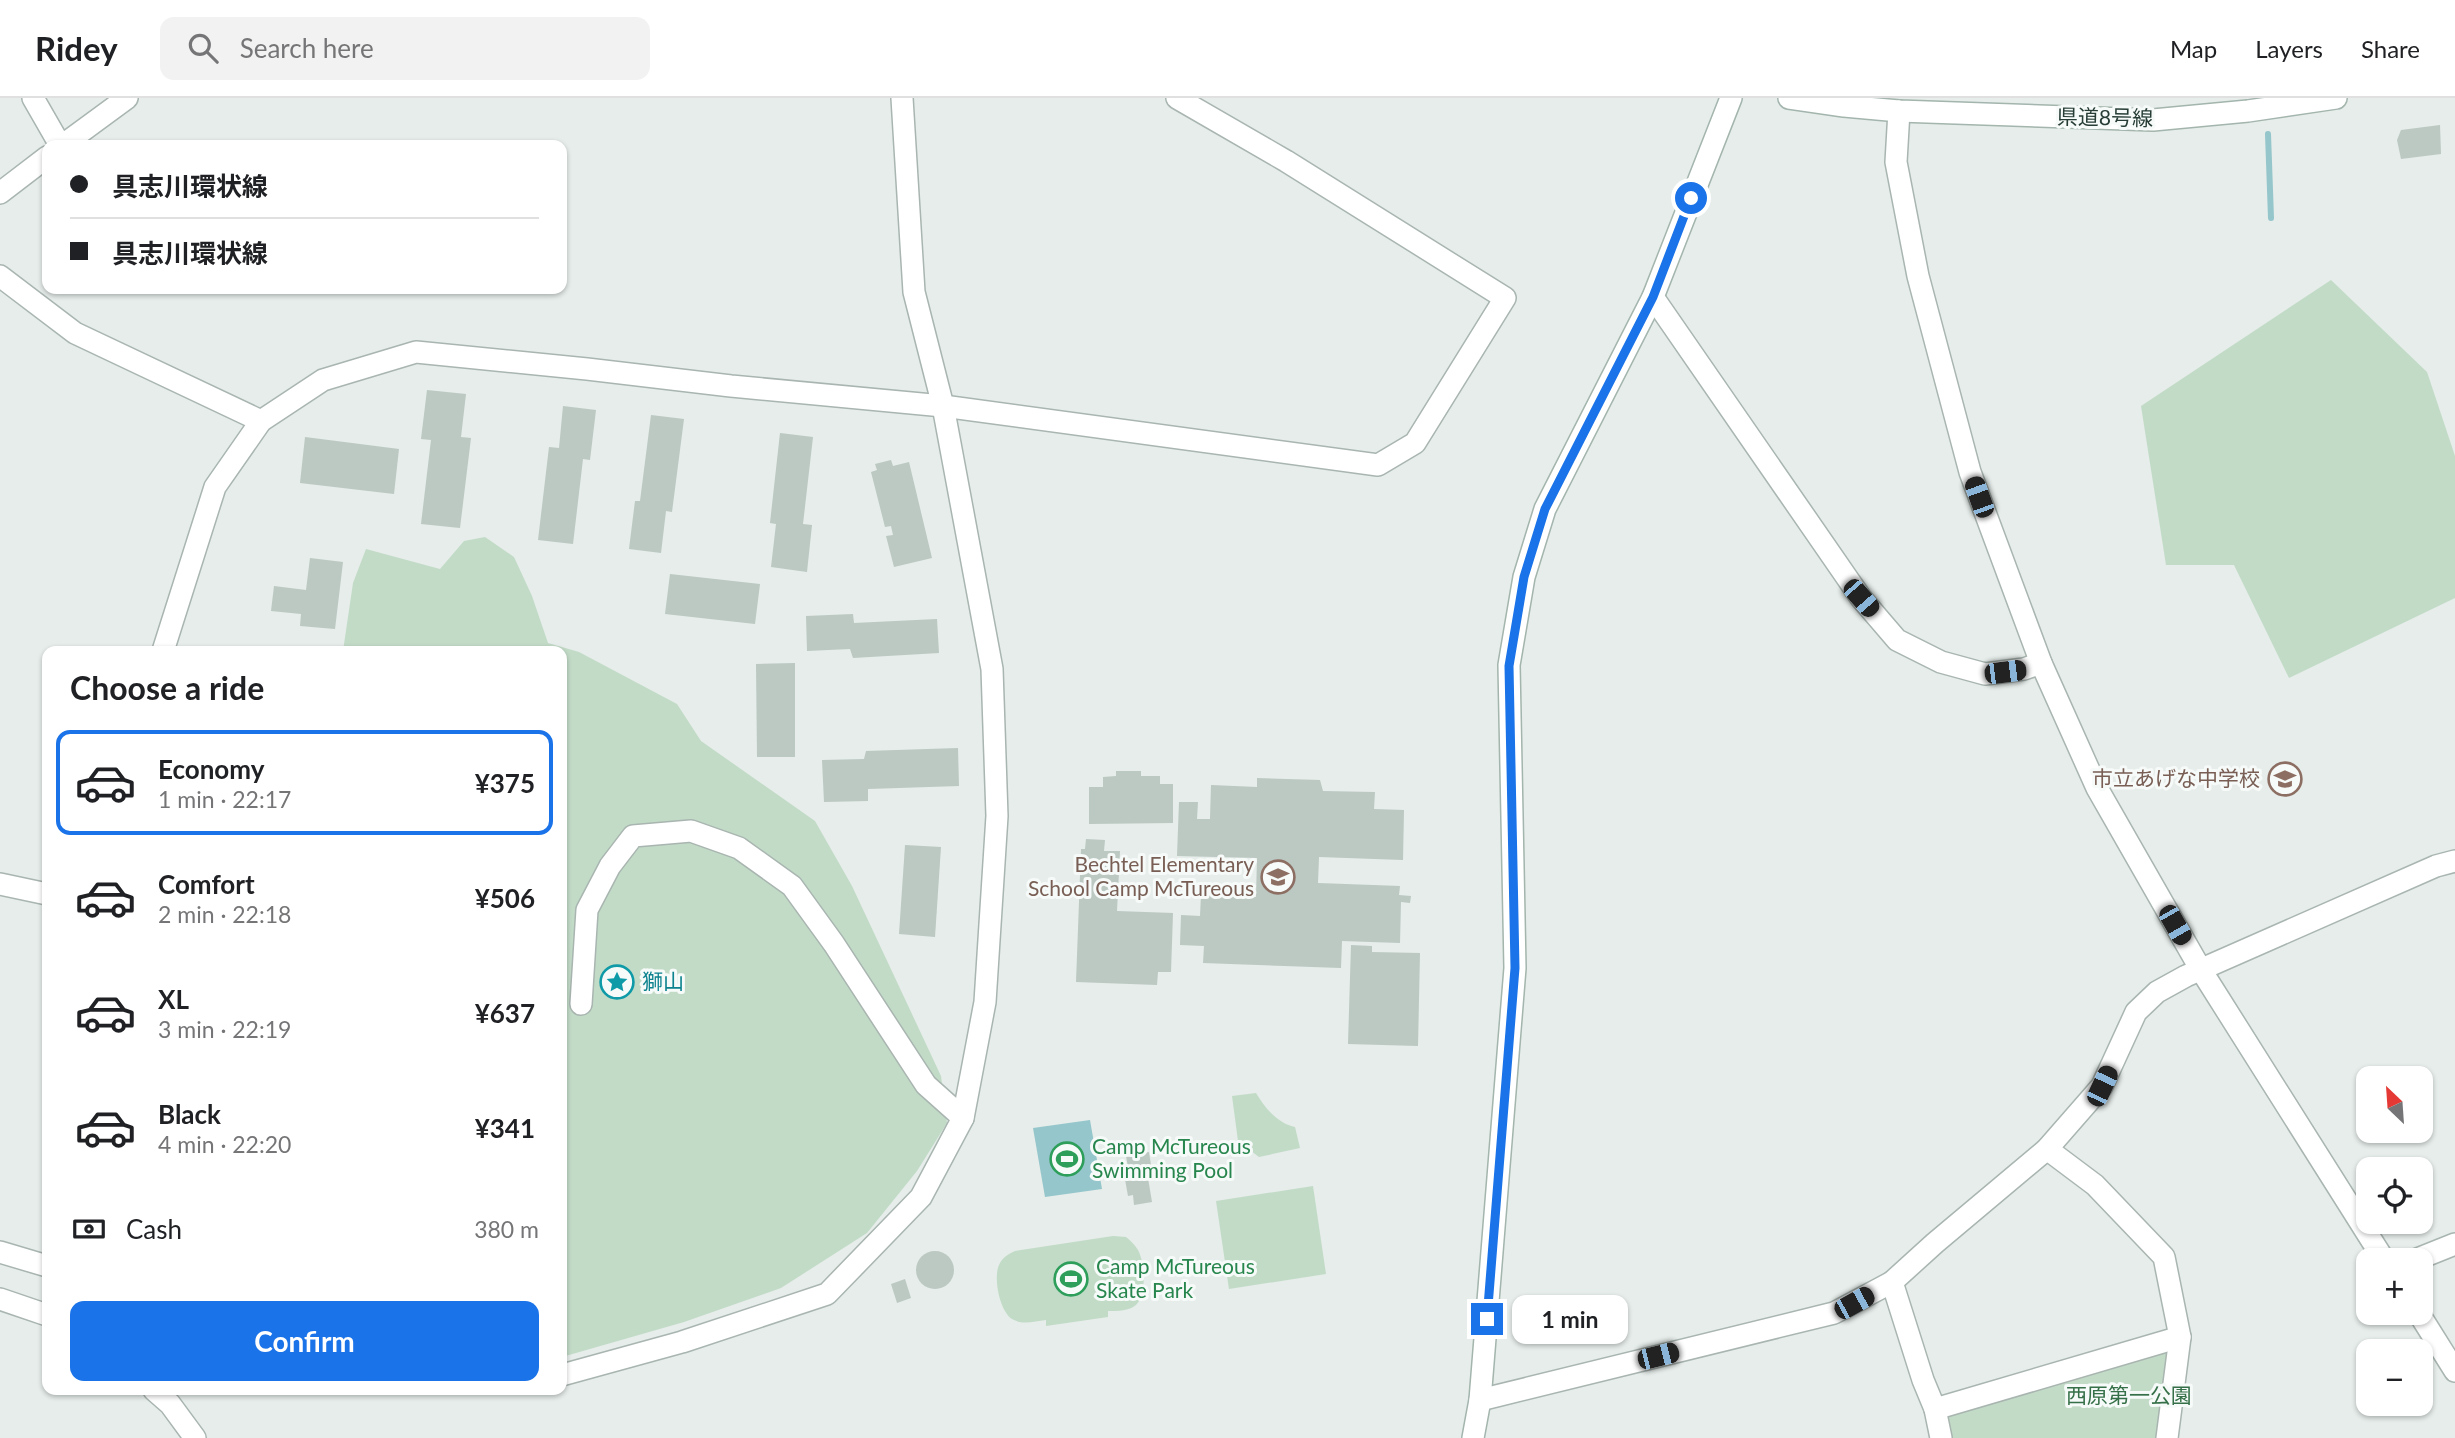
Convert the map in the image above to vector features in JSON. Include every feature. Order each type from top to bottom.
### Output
[{"type":"street","points":[[33,98],[59,140]]},
{"type":"street","points":[[69,140],[127,98]]},
{"type":"street","points":[[567,1374],[682,1342],[827,1294],[920,1197],[963,1118],[985,1002],[997,816],[992,668],[943,406],[914,292],[902,98]]},
{"type":"street","points":[[165,646],[215,487],[261,421],[323,380],[416,352],[943,406],[1378,465],[1415,443],[1505,298],[1286,161],[1177,98]]},
{"type":"street","points":[[1473,1438],[1480,1400],[1515,968],[1509,666],[1524,577],[1545,509],[1653,297],[1731,98]]},
{"type":"street","name":"県道8号線","points":[[1789,98],[1899,111],[2153,120],[2248,111],[2336,98]]},
{"type":"street","points":[[1899,111],[1896,162],[1918,276],[1970,472],[2041,663],[2097,788],[2201,970],[2376,1248]]},
{"type":"street","points":[[0,192],[42,161]]},
{"type":"street","points":[[0,276],[75,332],[261,421]]},
{"type":"street","points":[[1653,297],[1861,598],[1897,640],[1941,662],[1985,674],[2024,669],[2041,663]]},
{"type":"street","points":[[581,1004],[587,910],[610,866],[633,836],[691,831],[739,848],[792,886],[835,944],[926,1086],[963,1118]]},
{"type":"street","points":[[1480,1400],[1834,1313],[1892,1282],[2047,1149],[2102,1086],[2136,1012],[2157,992],[2436,866],[2455,861]]},
{"type":"street","points":[[0,884],[42,893]]},
{"type":"street","points":[[2047,1149],[2095,1185],[2164,1257],[2180,1337],[2167,1438]]},
{"type":"street","points":[[2433,1253],[2455,1244]]},
{"type":"street","points":[[0,1252],[42,1265]]},
{"type":"street","points":[[1892,1282],[1935,1409],[1941,1438]]},
{"type":"street","points":[[0,1299],[42,1313]]},
{"type":"street","points":[[2426,1325],[2455,1371]]},
{"type":"street","points":[[1935,1409],[2180,1337]]},
{"type":"street","points":[[160,1395],[170,1404],[195,1438]]},
{"type":"green space","points":[[2331,280],[2427,372],[2455,456],[2455,598],[2289,678],[2234,565],[2166,565],[2141,406]]},
{"type":"green space","points":[[485,537],[514,557],[532,596],[548,643],[558,646],[344,646],[353,583],[366,549],[440,569],[464,541]]},
{"type":"green space","points":[[567,649],[579,652],[677,704],[701,741],[815,821],[852,886],[941,1076],[947,1123],[917,1171],[867,1233],[781,1288],[684,1322],[567,1356]]},
{"type":"green space","points":[[1256,1093],[1272,1114],[1295,1127],[1300,1148],[1259,1157],[1238,1141],[1232,1096]]},
{"type":"green space","points":[[1313,1186],[1326,1274],[1229,1289],[1216,1201]]},
{"type":"green space","name":"Camp McTureous Skate Park","points":[[1113,1236],[1126,1237],[1136,1246],[1140,1256],[1143,1286],[1136,1305],[1127,1310],[1108,1311],[1108,1317],[1046,1326],[1046,1320],[1022,1322],[1014,1320],[1005,1311],[999,1295],[997,1271],[1006,1256],[1015,1251]]},
{"type":"green space","name":"西原第一公園","points":[[2180,1337],[2166,1438],[1941,1438],[1935,1409]]},
{"type":"water","name":"Camp McTureous Swimming Pool","points":[[1090,1120],[1102,1189],[1045,1197],[1033,1128]]},
{"type":"building","points":[[2440,125],[2441,154],[2401,159],[2397,140],[2401,130]]},
{"type":"building","points":[[427,390],[466,394],[461,437],[471,438],[460,528],[421,524],[431,440],[421,439]]},
{"type":"building","points":[[563,406],[596,410],[590,460],[583,459],[573,544],[538,540],[549,447],[559,448]]},
{"type":"building","points":[[651,415],[684,419],[672,512],[666,511],[661,553],[629,549],[635,501],[640,501]]},
{"type":"building","points":[[780,433],[813,437],[803,524],[812,525],[807,572],[771,567],[776,524],[770,523]]},
{"type":"building","points":[[305,437],[399,449],[394,494],[300,483]]},
{"type":"building","points":[[891,460],[893,466],[909,462],[932,558],[894,567],[886,536],[893,535],[891,526],[885,527],[871,472],[877,470],[875,464]]},
{"type":"building","points":[[310,558],[343,562],[335,629],[300,626],[301,614],[271,611],[274,586],[306,590]]},
{"type":"building","points":[[670,574],[760,584],[755,624],[665,614]]},
{"type":"building","points":[[853,614],[854,623],[937,619],[939,653],[853,658],[850,649],[807,651],[806,616]]},
{"type":"building","points":[[795,663],[795,757],[757,757],[756,664]]},
{"type":"building","points":[[958,748],[959,786],[868,789],[868,801],[824,802],[822,760],[864,759],[866,751]]},
{"type":"building","points":[[1116,771],[1141,771],[1141,776],[1160,776],[1160,784],[1173,784],[1173,823],[1089,824],[1089,787],[1103,787],[1103,777],[1116,776]]},
{"type":"building","points":[[1257,778],[1320,780],[1323,791],[1375,792],[1374,809],[1404,810],[1403,860],[1319,857],[1318,883],[1400,886],[1399,895],[1411,896],[1410,903],[1401,902],[1400,943],[1342,941],[1341,968],[1203,963],[1204,946],[1180,945],[1181,915],[1200,916],[1201,895],[1256,897],[1257,858],[1177,856],[1179,802],[1198,802],[1197,819],[1210,819],[1211,785],[1257,787]]},
{"type":"building","points":[[1086,839],[1105,840],[1104,851],[1120,851],[1117,911],[1173,913],[1171,972],[1158,972],[1157,985],[1076,982],[1081,849],[1085,849]]},
{"type":"building","points":[[905,845],[941,847],[935,937],[899,934]]},
{"type":"building","points":[[1351,945],[1372,946],[1372,952],[1420,953],[1418,1046],[1348,1044]]},
{"type":"building","points":[[1149,1152],[1151,1165],[1146,1166],[1152,1202],[1134,1205],[1133,1195],[1128,1196],[1123,1168],[1128,1167],[1126,1156]]},
{"type":"building","points":[[935,1251],[948,1257],[954,1270],[948,1283],[935,1289],[922,1283],[916,1270],[922,1257]]},
{"type":"building","points":[[905,1279],[911,1298],[897,1303],[891,1284]]},
{"type":"waterway","points":[[2268,134],[2271,218]]},
{"type":"place","name":"市立あげな中学校","points":[[2285,779]]},
{"type":"place","name":"Bechtel Elementary School Camp McTureous","points":[[1278,877]]},
{"type":"place","name":"獅山","points":[[617,982]]},
{"type":"place","name":"Camp McTureous Swimming Pool","points":[[1067,1159]]},
{"type":"place","name":"Camp McTureous Skate Park","points":[[1071,1279]]},
{"type":"route","points":[[1487,1319],[1515,968],[1509,666],[1524,577],[1545,509],[1653,297],[1691,198]]}]
